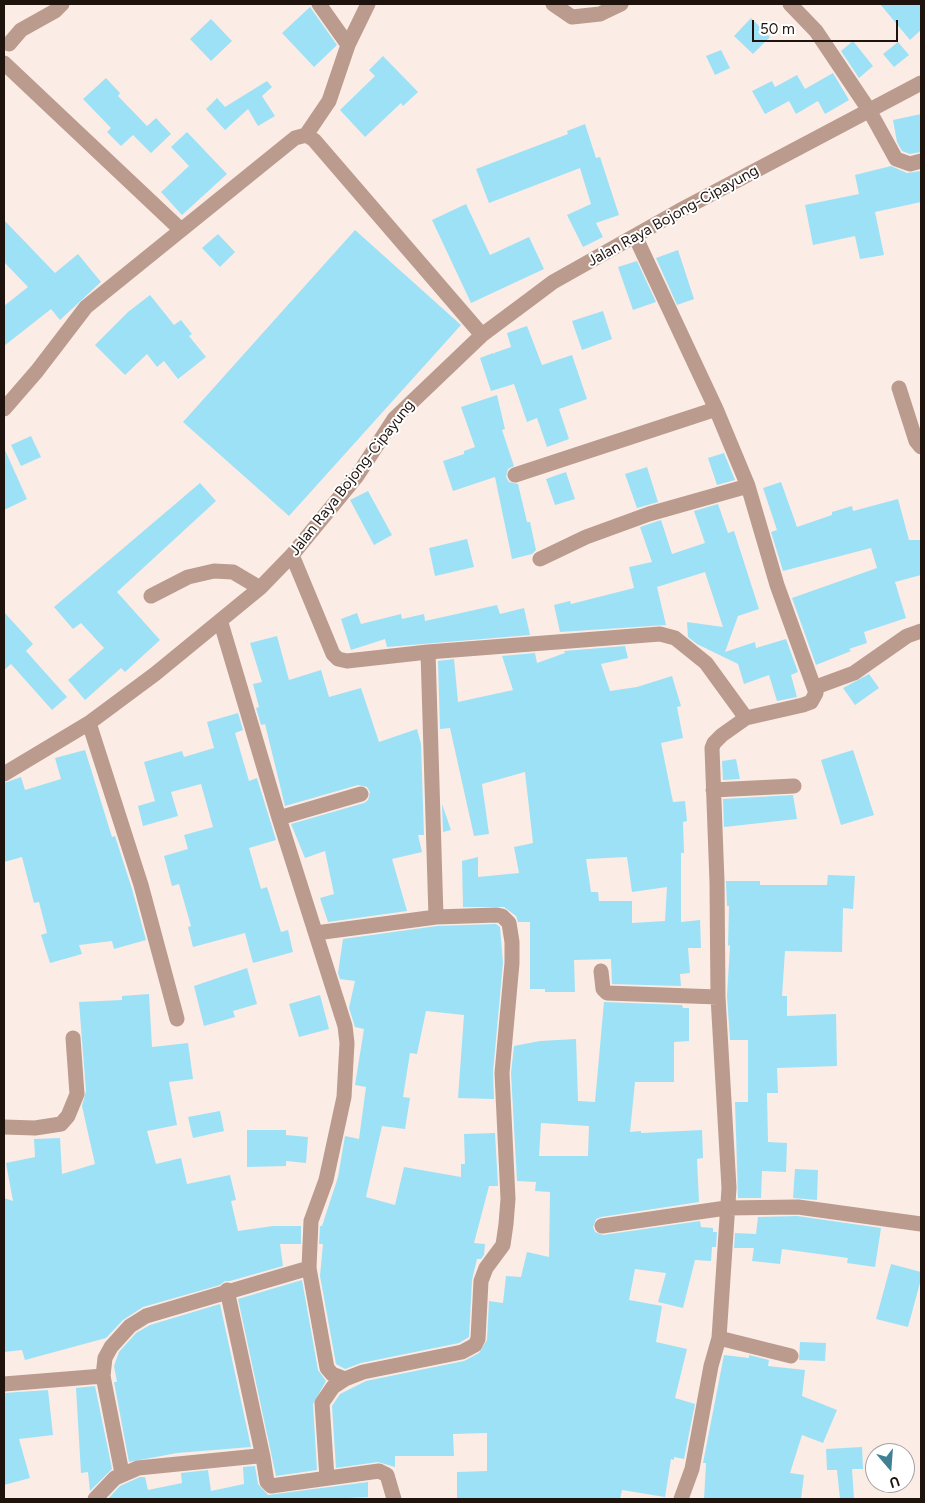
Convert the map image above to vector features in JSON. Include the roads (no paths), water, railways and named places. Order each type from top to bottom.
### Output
[{"type":"street","points":[[9,44],[21,30],[55,12],[62,4]]},
{"type":"street","points":[[319,4],[348,45]]},
{"type":"street","points":[[4,409],[37,371],[86,307],[180,229],[295,138],[306,135],[329,101],[348,45],[368,4]]},
{"type":"street","points":[[553,4],[572,16],[600,14],[621,4]]},
{"type":"street","points":[[790,4],[816,31],[869,110],[896,159],[910,164],[921,161]]},
{"type":"street","points":[[4,63],[180,229]]},
{"type":"street","name":"Jalan Raya Bojong-Cipayung","points":[[4,774],[88,723],[221,623],[260,588],[292,554],[357,476],[394,418],[482,335],[553,282],[869,110],[921,84]]},
{"type":"street","points":[[306,135],[314,140],[482,335]]},
{"type":"street","points":[[635,236],[716,409],[748,486],[778,585],[816,687],[816,693],[811,702],[746,718],[714,743],[713,790],[718,892],[718,997],[729,1188],[726,1208],[719,1338],[711,1366],[692,1469],[681,1499]]},
{"type":"street","points":[[899,388],[916,441],[921,447]]},
{"type":"street","points":[[515,475],[716,409]]},
{"type":"street","points":[[540,559],[586,537],[648,514],[748,486]]},
{"type":"street","points":[[292,554],[333,654],[338,659],[347,661],[428,652],[660,634],[675,638],[706,662],[746,718]]},
{"type":"street","points":[[151,596],[188,577],[214,570],[233,572],[260,588]]},
{"type":"street","points":[[221,623],[279,818],[345,1026],[347,1043],[344,1097],[326,1180],[311,1221],[309,1268],[327,1368],[332,1374],[345,1379]]},
{"type":"street","points":[[816,687],[854,673],[907,636],[921,631]]},
{"type":"street","points":[[428,652],[436,917]]},
{"type":"street","points":[[88,723],[141,885],[177,1019]]},
{"type":"street","points":[[713,790],[794,786]]},
{"type":"street","points":[[279,818],[361,794]]},
{"type":"street","points":[[316,933],[436,917],[502,916],[511,928],[512,963],[502,1073],[508,1199],[503,1245],[495,1259],[486,1268],[481,1281],[478,1339],[475,1345],[462,1352],[363,1372],[345,1379],[333,1387],[322,1403],[327,1478]]},
{"type":"street","points":[[601,971],[603,989],[607,993],[718,997]]},
{"type":"street","points":[[4,1127],[35,1128],[61,1124],[68,1116],[77,1094],[73,1038]]},
{"type":"street","points":[[602,1226],[726,1208],[798,1207],[921,1224]]},
{"type":"street","points":[[120,1474],[103,1376],[108,1353],[130,1326],[146,1316],[227,1290],[309,1268]]},
{"type":"street","points":[[227,1290],[268,1482],[271,1486],[384,1471],[394,1499]]},
{"type":"street","points":[[719,1338],[791,1356]]},
{"type":"street","points":[[4,1384],[103,1376]]},
{"type":"street","points":[[95,1499],[106,1484],[120,1474],[155,1466],[258,1456],[263,1458]]}]
